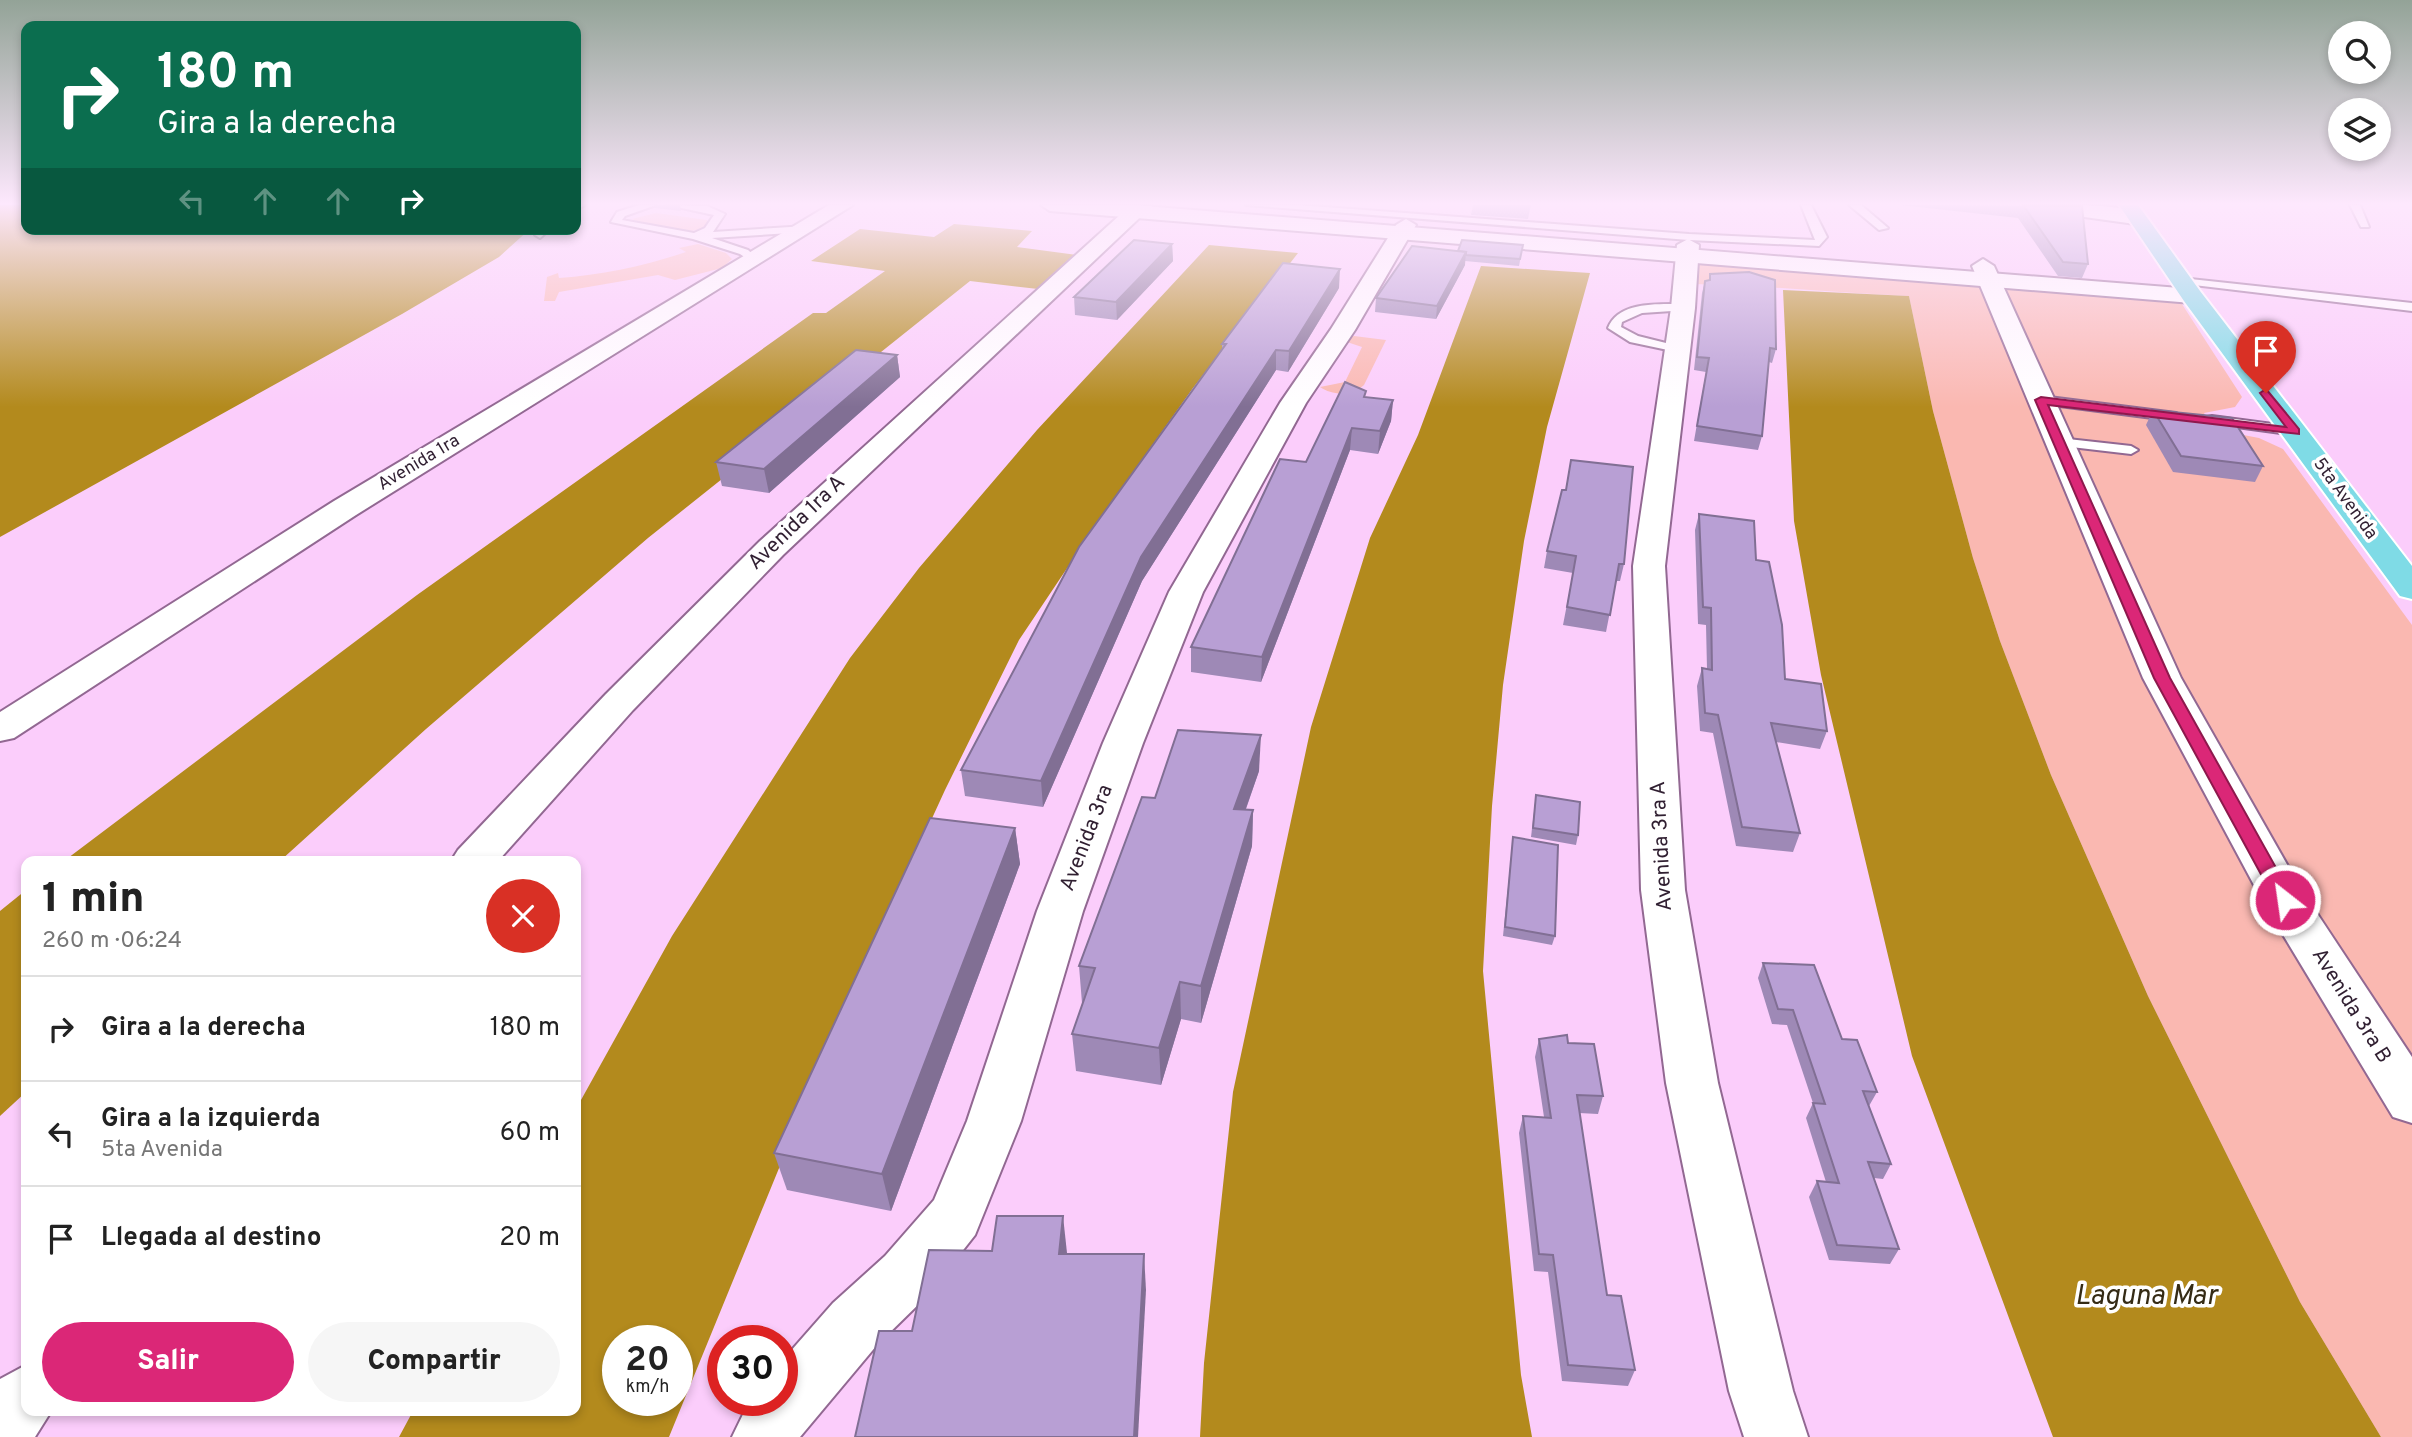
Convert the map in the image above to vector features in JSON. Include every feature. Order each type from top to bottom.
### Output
[{"type":"highway","name":"5ta Avenida","points":[[2182,272],[2412,589]]},
{"type":"street","name":"Avenida 1ra","points":[[0,729],[357,501],[737,272]]},
{"type":"street","name":"Avenida 1ra A","points":[[478,856],[607,713],[758,560],[875,448],[1068,272]]},
{"type":"street","name":"Avenida 3ra","points":[[764,1437],[778,1414],[855,1324],[906,1276],[955,1217],[994,1121],[1060,911],[1123,743],[1186,592],[1293,403],[1377,272]]},
{"type":"street","name":"Avenida 3ra A","points":[[1686,272],[1649,566],[1663,890],[1675,986],[1692,1083],[1761,1391],[1776,1437]]},
{"type":"street","points":[[1973,272],[2199,293]]},
{"type":"street","name":"Avenida 3ra B","points":[[1986,273],[2168,690],[2285,900],[2412,1101]]},
{"type":"street","points":[[0,1430],[21,1403]]},
{"type":"lane","points":[[2199,293],[2412,307]]},
{"type":"lane","points":[[2199,293],[2412,317]]},
{"type":"lane","points":[[1678,350],[1634,339],[1615,328],[1617,320],[1642,308],[1683,309]]},
{"type":"lane","points":[[2041,400],[2295,431]]},
{"type":"lane","points":[[2059,442],[2131,450]]},
{"type":"shaded area","points":[[607,272],[706,272],[675,280],[658,275],[559,292],[555,301],[544,301],[547,277],[558,273],[559,278]]},
{"type":"shaded area","points":[[1692,272],[1845,272],[2180,301],[2242,397],[2235,407],[2204,413],[2212,429],[2259,438],[2283,449],[2412,625],[2412,1437],[2381,1437],[2300,1302],[2148,996],[2051,775],[2000,641],[1973,558],[1933,411],[1909,296],[1690,284]]},
{"type":"shaded area","points":[[1354,336],[1386,340],[1364,385],[1342,394],[1320,387],[1345,382],[1362,347],[1347,342],[1348,338]]},
{"type":"water","points":[[0,272],[473,272],[402,314],[0,537]]},
{"type":"water","points":[[884,272],[1057,272],[1038,289],[970,281],[648,538],[426,729],[286,856],[71,856],[417,595],[813,313],[826,313]]},
{"type":"water","points":[[1184,272],[1283,272],[1193,388],[1104,513],[1019,640],[945,790],[840,1019],[715,1325],[707,1325],[707,1344],[693,1378],[693,1325],[602,1325],[602,1416],[678,1416],[669,1437],[399,1437],[410,1416],[581,1416],[581,1100],[672,936],[850,658],[919,568],[1037,430]]},
{"type":"water","points":[[1479,272],[1590,273],[1547,427],[1524,541],[1503,685],[1492,806],[1483,971],[1521,1375],[1532,1437],[1200,1437],[1204,1363],[1233,1092],[1311,727],[1370,538],[1418,435]]},
{"type":"water","name":"Laguna Mar","points":[[1783,290],[1909,296],[1933,411],[1973,558],[2000,641],[2051,775],[2148,996],[2300,1302],[2381,1437],[2053,1437],[1912,1056],[1821,675],[1794,521]]},
{"type":"water","points":[[21,894],[21,1097],[0,1116],[0,911]]},
{"type":"building","points":[[1100,272],[1145,272],[1116,302],[1074,297]]},
{"type":"building","points":[[1276,272],[1338,272],[1289,351],[1276,350],[1141,557],[1041,781],[961,770],[1079,547],[1226,344],[1222,344]]},
{"type":"building","points":[[1394,272],[1455,272],[1437,306],[1376,298]]},
{"type":"building","points":[[1749,272],[1775,280],[1776,349],[1770,348],[1762,436],[1697,426],[1709,358],[1697,357],[1705,281],[1710,280],[1710,274]]},
{"type":"building","points":[[856,350],[897,355],[764,469],[716,462]]},
{"type":"building","points":[[1345,382],[1366,391],[1364,397],[1393,400],[1380,431],[1352,428],[1262,657],[1191,647],[1280,459],[1306,462]]},
{"type":"building","points":[[2153,410],[2232,418],[2263,466],[2181,456]]},
{"type":"building","points":[[1571,460],[1633,467],[1624,564],[1619,564],[1610,615],[1567,607],[1576,556],[1547,551],[1562,490],[1566,490]]},
{"type":"building","points":[[1699,514],[1754,521],[1756,560],[1769,562],[1782,625],[1785,679],[1821,684],[1827,731],[1771,723],[1800,833],[1742,827],[1718,715],[1705,713],[1702,668],[1712,670],[1711,608],[1703,607]]},
{"type":"building","points":[[1178,730],[1261,735],[1234,809],[1253,810],[1201,986],[1180,982],[1159,1048],[1072,1034],[1095,968],[1079,966],[1142,797],[1155,798]]},
{"type":"building","points":[[1536,795],[1580,802],[1578,835],[1533,828]]},
{"type":"building","points":[[930,818],[1015,828],[882,1174],[774,1153]]},
{"type":"building","points":[[1513,837],[1558,845],[1555,936],[1505,927]]},
{"type":"building","points":[[1763,963],[1814,965],[1842,1039],[1857,1040],[1877,1092],[1863,1091],[1891,1164],[1868,1162],[1899,1249],[1837,1245],[1817,1181],[1839,1183],[1813,1103],[1825,1104],[1793,1010],[1778,1009]]},
{"type":"building","points":[[1567,1035],[1568,1043],[1594,1044],[1603,1096],[1577,1095],[1607,1295],[1621,1296],[1635,1370],[1568,1365],[1553,1255],[1539,1254],[1523,1116],[1551,1118],[1539,1039]]},
{"type":"building","points":[[997,1216],[1063,1216],[1059,1254],[1144,1254],[1134,1437],[855,1437],[879,1331],[912,1331],[929,1250],[992,1251]]},
{"type":"route","points":[[2266,393],[2295,431],[2041,400],[2162,678],[2285,900]]}]
